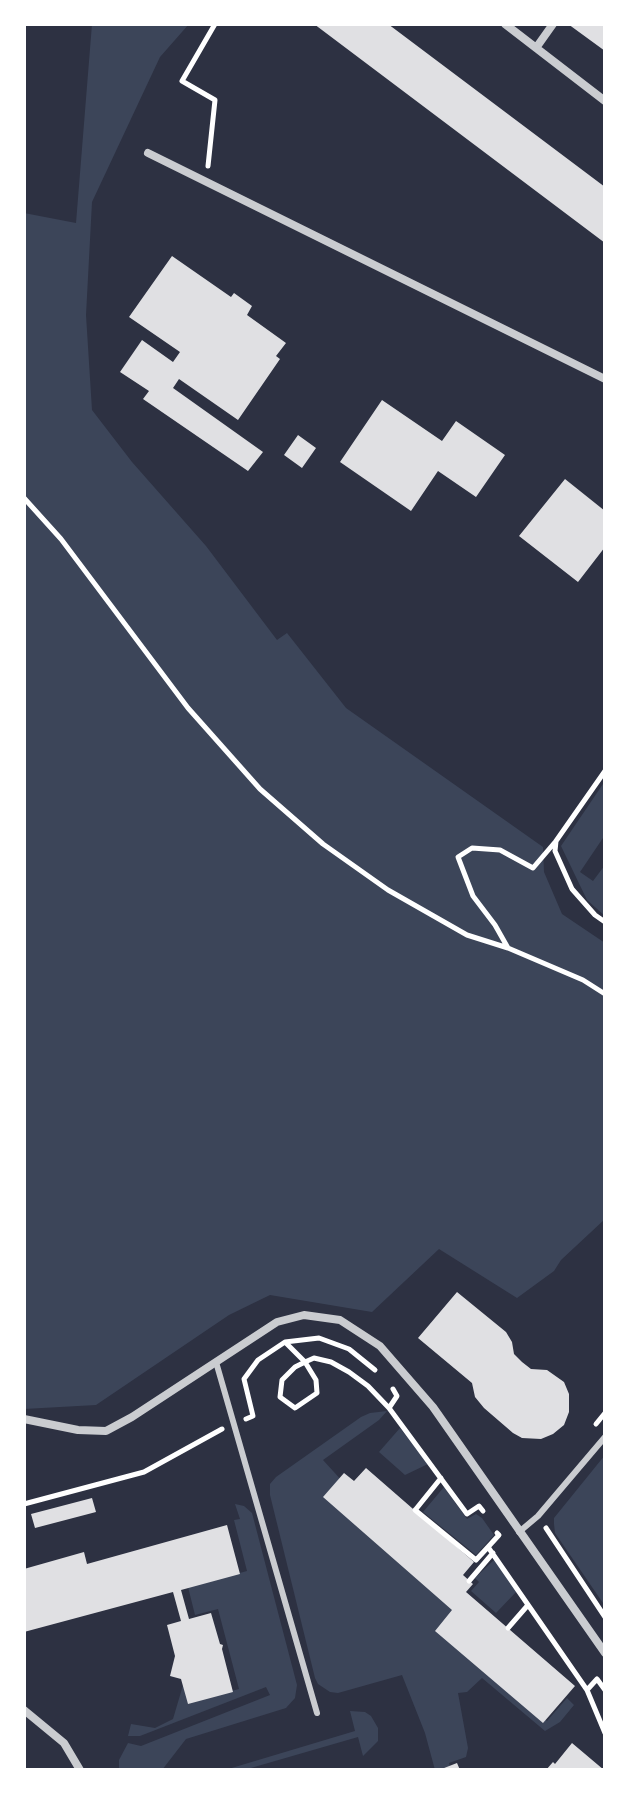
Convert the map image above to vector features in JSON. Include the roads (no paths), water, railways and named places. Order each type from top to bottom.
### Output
[{"type":"street","points":[[505,24],[605,101]]},
{"type":"street","points":[[536,48],[553,24]]},
{"type":"street","points":[[148,153],[605,379]]},
{"type":"street","points":[[24,1419],[78,1430],[106,1431],[277,1322],[304,1315],[340,1320],[380,1346],[433,1407],[605,1653]]},
{"type":"street","points":[[24,1710],[64,1743],[80,1770]]},
{"type":"lane","points":[[216,1362],[317,1713]]},
{"type":"lane","points":[[519,1532],[538,1516],[605,1437]]}]
